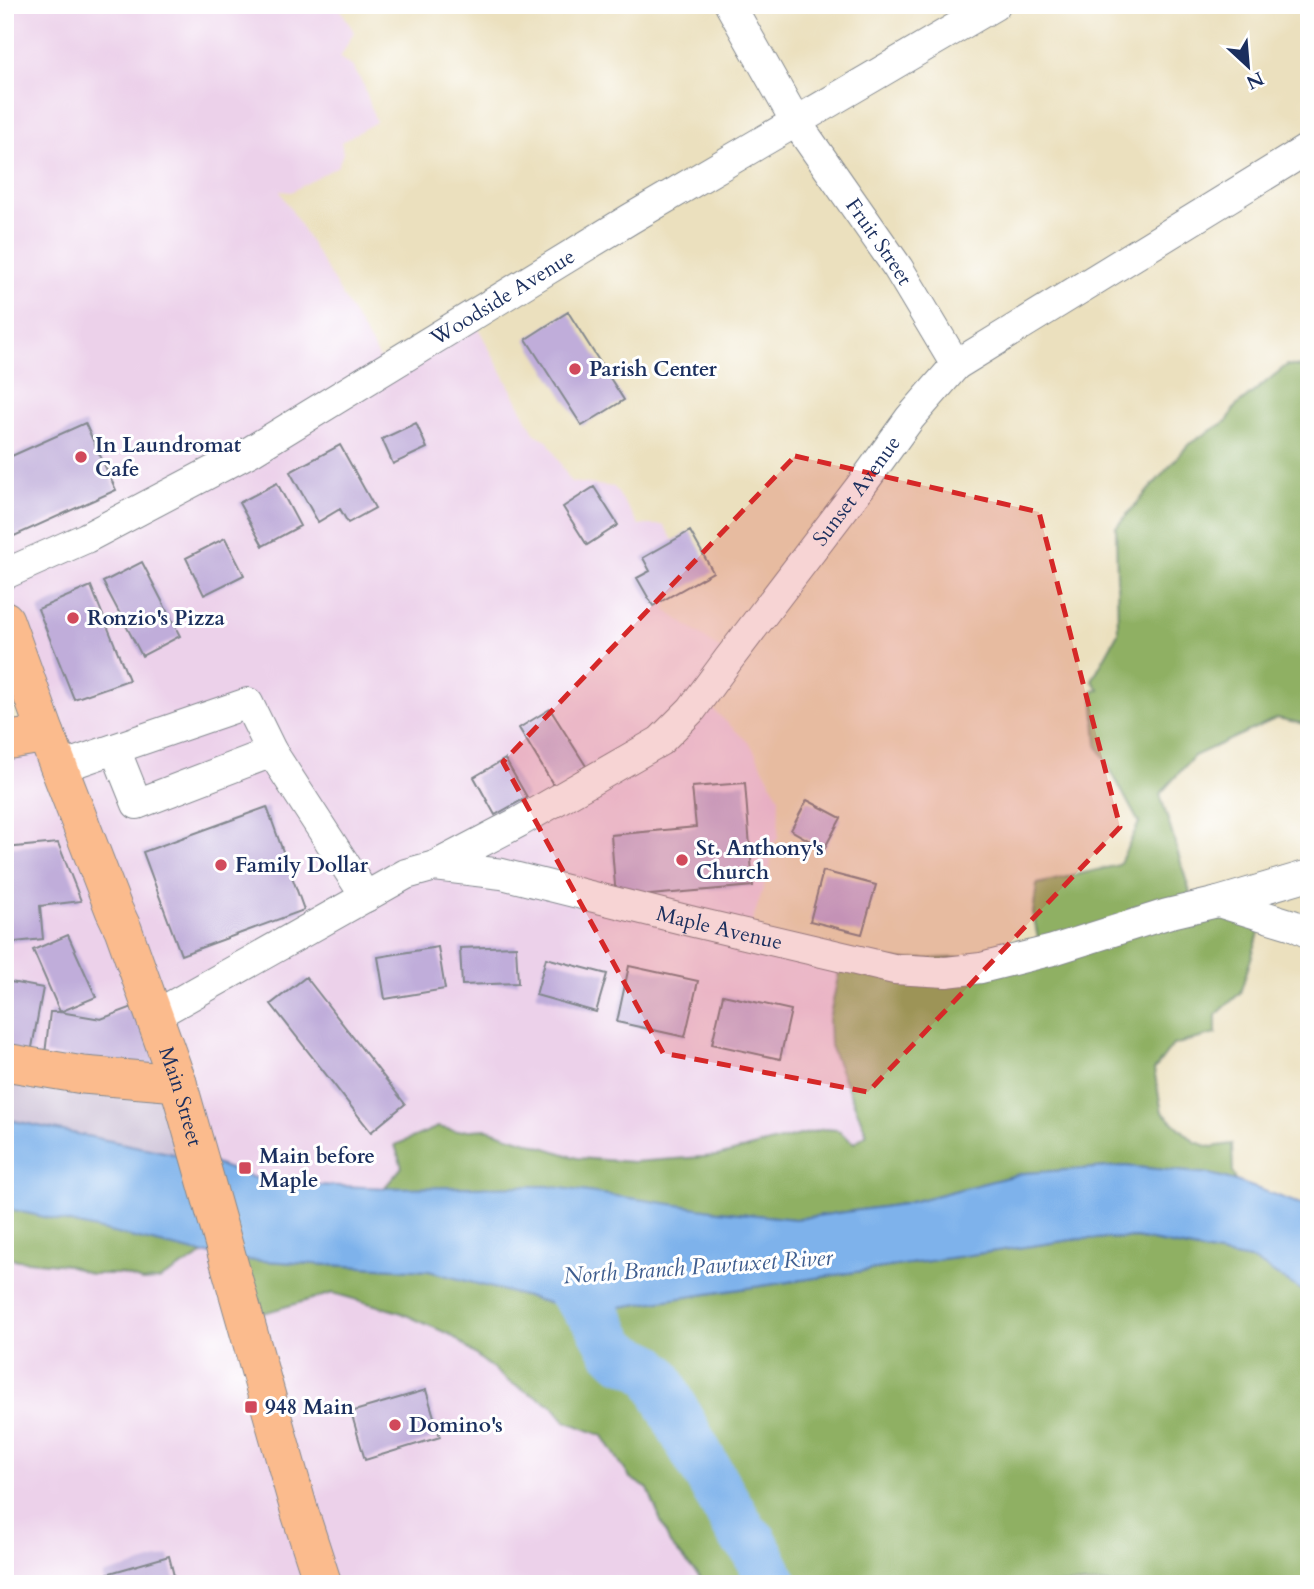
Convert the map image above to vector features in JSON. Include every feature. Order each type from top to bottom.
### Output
[{"type":"main road","name":"Main Street","points":[[5,620],[46,734],[123,929],[178,1083],[300,1513],[323,1584]]},
{"type":"main road","points":[[5,741],[46,734]]},
{"type":"main road","points":[[5,1062],[83,1075],[178,1083]]},
{"type":"street","name":"Fruit Street","points":[[730,5],[796,122],[898,268],[957,365]]},
{"type":"street","name":"Woodside Avenue","points":[[5,574],[86,538],[251,451],[630,219],[995,5]]},
{"type":"street","name":"Sunset Avenue","points":[[435,866],[519,822],[660,741],[692,709],[910,418],[957,365],[1309,148]]},
{"type":"street","points":[[60,768],[248,702],[272,752],[366,897]]},
{"type":"street","points":[[115,749],[137,804],[272,752]]},
{"type":"street","name":"Maple Avenue","points":[[154,1016],[406,874],[435,866],[502,874],[707,926],[894,969],[942,972],[981,968],[1053,950],[1167,914],[1309,875]]},
{"type":"street","points":[[1218,902],[1293,925],[1309,933]]},
{"type":"highlighted area","points":[[795,456],[1039,512],[1120,827],[868,1092],[663,1053],[503,762]]},
{"type":"shaded area","points":[[5,5],[303,5],[308,9],[314,5],[338,5],[354,32],[340,58],[353,67],[364,86],[376,122],[341,142],[343,153],[338,166],[291,192],[280,191],[380,359],[476,324],[535,434],[547,440],[571,482],[614,487],[639,525],[664,525],[694,576],[669,597],[665,610],[727,654],[705,702],[751,745],[779,798],[778,838],[768,851],[771,864],[749,932],[841,963],[829,1019],[830,1046],[867,1134],[854,1143],[837,1130],[824,1129],[717,1156],[633,1162],[577,1158],[487,1129],[456,1131],[438,1128],[385,1187],[268,1183],[199,1157],[5,1066],[5,744],[41,737],[5,621]]},
{"type":"shaded area","points":[[5,1066],[167,1084],[193,1158],[5,1119]]},
{"type":"shaded area","points":[[222,1253],[246,1317],[333,1293],[399,1312],[451,1335],[509,1382],[552,1405],[565,1421],[603,1436],[629,1478],[647,1488],[670,1544],[705,1584],[5,1584],[5,1256],[68,1265],[91,1274],[121,1274],[142,1281],[159,1279],[204,1254]]},
{"type":"green space","points":[[1287,365],[1309,368],[1309,725],[1277,718],[1194,756],[1160,794],[1192,899],[1263,921],[1240,993],[1216,1015],[1216,1034],[1173,1045],[1154,1070],[1162,1112],[1195,1142],[1211,1147],[1232,1144],[1236,1181],[1210,1174],[1124,1166],[1024,1173],[903,1204],[795,1219],[385,1187],[402,1167],[395,1145],[438,1127],[456,1131],[487,1129],[577,1158],[633,1162],[717,1156],[824,1129],[837,1130],[854,1143],[867,1134],[830,1046],[829,1019],[841,963],[1041,954],[1033,913],[1037,884],[1119,865],[1139,823],[1097,745],[1093,691],[1099,690],[1092,680],[1118,633],[1116,527],[1189,444],[1228,420],[1235,407]]},
{"type":"green space","points":[[5,1208],[204,1254],[159,1280],[142,1281],[121,1274],[91,1274],[68,1265],[18,1260],[5,1256]]},
{"type":"green space","points":[[1136,1238],[1255,1261],[1309,1295],[1309,1584],[705,1584],[670,1544],[648,1489],[630,1478],[603,1436],[565,1421],[552,1405],[509,1382],[451,1335],[399,1312],[333,1293],[246,1318],[230,1259],[429,1271],[546,1302],[613,1308],[1078,1239]]},
{"type":"water","name":"North Branch Pawtuxet River","points":[[5,1119],[199,1158],[268,1183],[388,1188],[547,1186],[795,1219],[903,1204],[1024,1173],[1124,1166],[1210,1174],[1309,1207],[1309,1295],[1255,1261],[1136,1238],[1078,1239],[613,1308],[546,1302],[429,1271],[230,1259],[222,1253],[204,1254],[5,1208]]},
{"type":"building","name":"Parish Center","points":[[568,312],[624,400],[582,426],[526,339]]},
{"type":"building","points":[[85,423],[116,490],[12,537],[5,523],[5,459]]},
{"type":"building","points":[[416,423],[427,448],[393,464],[382,439]]},
{"type":"building","points":[[340,445],[375,508],[348,523],[340,509],[318,522],[290,472]]},
{"type":"building","points":[[277,483],[300,526],[263,546],[239,503]]},
{"type":"building","points":[[594,487],[618,525],[587,545],[563,507]]},
{"type":"building","points":[[690,531],[713,572],[653,606],[637,578],[650,571],[643,558]]},
{"type":"building","points":[[225,538],[244,575],[204,595],[186,558]]},
{"type":"building","points":[[142,562],[180,636],[142,656],[103,582]]},
{"type":"building","points":[[91,586],[129,680],[74,699],[38,609]]},
{"type":"building","points":[[550,709],[586,766],[554,786],[519,728]]},
{"type":"building","points":[[505,759],[527,797],[495,815],[474,777]]},
{"type":"building","name":"St. Anthony's Church","points":[[745,783],[753,886],[616,898],[611,835],[696,827],[692,787]]},
{"type":"building","points":[[807,800],[841,818],[824,849],[791,830]]},
{"type":"building","points":[[267,807],[304,910],[181,955],[143,852]]},
{"type":"building","points":[[58,843],[81,901],[40,906],[43,939],[5,943],[5,848]]},
{"type":"building","points":[[823,871],[876,885],[862,934],[810,921]]},
{"type":"building","points":[[68,935],[96,997],[60,1012],[33,950]]},
{"type":"building","points":[[516,946],[518,983],[462,985],[460,948]]},
{"type":"building","points":[[438,947],[445,989],[385,999],[378,957]]},
{"type":"building","points":[[546,958],[607,974],[596,1012],[536,995]]},
{"type":"building","points":[[629,966],[698,981],[685,1037],[617,1022]]},
{"type":"building","points":[[306,977],[405,1104],[371,1132],[271,1004]]},
{"type":"building","points":[[5,981],[43,988],[31,1053],[5,1048]]},
{"type":"building","points":[[723,995],[791,1010],[780,1059],[712,1044]]},
{"type":"building","points":[[138,1005],[161,1069],[45,1054],[50,1012],[101,1019]]},
{"type":"building","name":"Domino's","points":[[426,1390],[440,1437],[365,1460],[351,1412]]},
{"type":"building","points":[[169,1556],[176,1584],[105,1584],[103,1575]]},
{"type":"waterway","name":"North Branch Pawtuxet River","points":[[562,1277],[599,1321],[613,1347],[622,1356],[646,1367],[657,1378],[743,1534],[753,1543],[773,1584]]},
{"type":"place","name":"Parish Center","points":[[575,369]]},
{"type":"place","name":"In Laundromat Cafe","points":[[81,457]]},
{"type":"place","name":"Ronzio's Pizza","points":[[73,618]]},
{"type":"place","name":"St. Anthony's Church","points":[[682,860]]},
{"type":"place","name":"Family Dollar","points":[[221,865]]},
{"type":"place","name":"Main before Maple","points":[[245,1168]]},
{"type":"place","name":"948 Main","points":[[251,1407]]},
{"type":"place","name":"Domino's","points":[[395,1425]]}]
